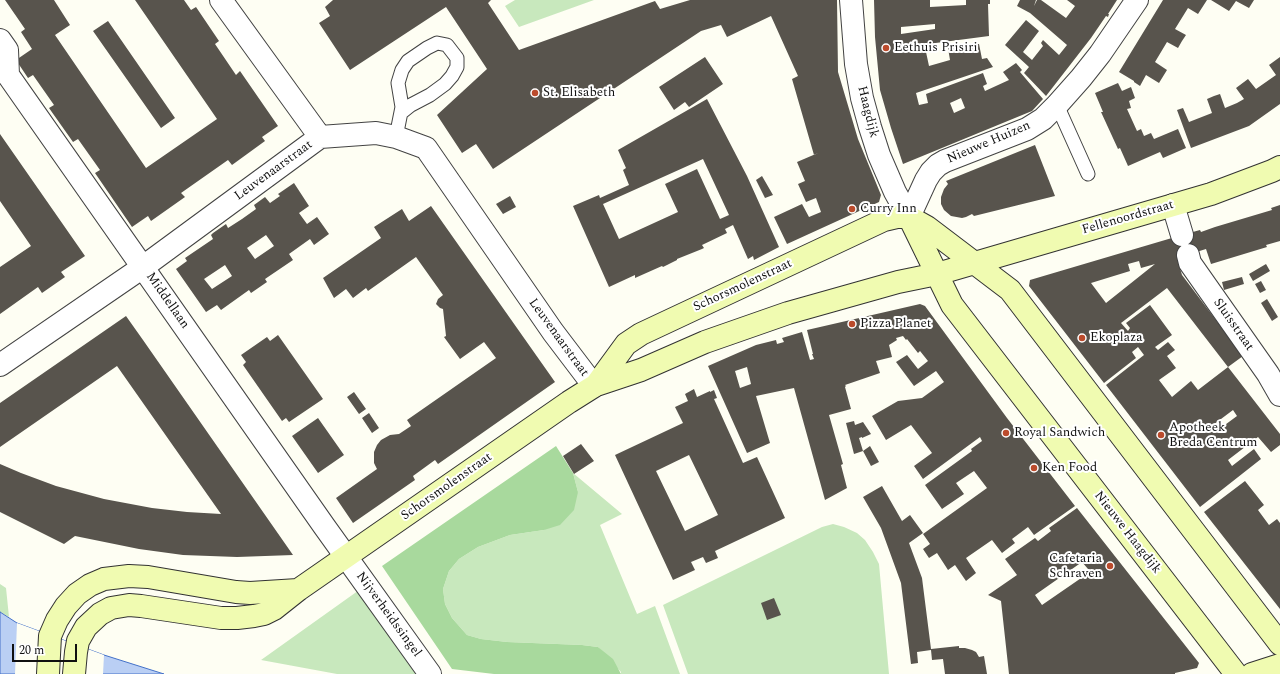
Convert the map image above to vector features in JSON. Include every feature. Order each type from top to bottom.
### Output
[{"type":"street","points":[[221,0],[320,137]]},
{"type":"street","name":"Haagdijk","points":[[851,0],[856,64],[862,98],[879,156],[895,192],[909,217]]},
{"type":"street","name":"Nieuwe Huizen","points":[[909,217],[926,180],[938,165],[1027,129],[1043,118],[1057,105],[1100,54],[1137,0]]},
{"type":"street","name":"Middellaan","points":[[0,40],[7,50],[8,75],[346,557]]},
{"type":"street","name":"Leuvenaarstraat","points":[[0,365],[143,267],[320,137],[376,134],[396,137],[426,148],[553,332],[595,386]]},
{"type":"street","name":"Fellenoordstraat","points":[[974,263],[1211,194],[1280,167]]},
{"type":"street","name":"Sluisstraat","points":[[1173,205],[1190,263],[1268,374],[1280,394]]},
{"type":"street","name":"Schorsmolenstraat","points":[[595,386],[626,344],[641,334],[884,220],[897,217],[909,217]]},
{"type":"street","points":[[909,217],[927,227],[1010,290],[1280,644]]},
{"type":"street","name":"Nieuwe Haagdijk","points":[[909,217],[952,306],[1236,674]]},
{"type":"street","points":[[937,274],[974,263]]},
{"type":"street","name":"Schorsmolenstraat","points":[[74,674],[77,645],[84,630],[92,620],[100,614],[117,606],[140,606],[221,618],[237,618],[264,614],[274,609],[298,590],[569,402],[595,386],[641,370],[705,342],[774,318],[880,286],[937,274]]},
{"type":"street","name":"Nijverheidssingel","points":[[346,557],[430,674]]},
{"type":"street","points":[[48,674],[50,636],[57,620],[66,606],[74,597],[90,585],[110,578],[129,576],[148,577],[250,593],[298,590]]},
{"type":"street","points":[[1252,674],[1280,665]]},
{"type":"lane","points":[[396,137],[402,107],[398,83],[402,70],[408,61],[427,48],[437,44],[447,45],[457,58],[457,67],[452,76],[445,84],[430,95],[411,105],[401,113]]},
{"type":"lane","points":[[1057,105],[1088,174]]},
{"type":"green space","points":[[515,0],[594,0],[519,27],[505,6]]},
{"type":"green space","points":[[556,446],[573,473],[578,492],[574,510],[560,525],[544,530],[510,535],[478,547],[459,559],[449,571],[443,589],[445,604],[452,618],[467,635],[481,639],[507,642],[598,647],[613,659],[621,674],[494,674],[452,669],[382,566]]},
{"type":"green space","points":[[573,473],[622,514],[600,525],[637,614],[655,606],[680,674],[621,674],[621,672],[598,647],[507,642],[481,639],[467,635],[452,618],[445,604],[443,589],[449,571],[459,559],[478,547],[510,535],[544,530],[578,492]]},
{"type":"green space","points":[[833,524],[857,533],[865,540],[879,564],[889,674],[688,674],[663,605],[822,527]]},
{"type":"green space","points":[[0,584],[6,588],[9,617],[0,612]]},
{"type":"green space","points":[[362,588],[419,674],[337,674],[261,660]]},
{"type":"water","points":[[0,612],[17,623],[104,655],[164,674],[0,674]]},
{"type":"pier","points":[[17,623],[104,655],[103,674],[15,674]]},
{"type":"building","points":[[5,0],[54,0],[70,25],[55,35],[146,168],[217,119],[135,0],[184,0],[191,10],[196,7],[219,41],[215,44],[236,75],[240,71],[278,126],[262,137],[265,141],[232,165],[228,160],[181,193],[185,197],[151,221],[148,216],[132,227],[95,173],[100,170],[78,139],[73,142],[49,108],[54,105],[33,75],[28,78],[16,60],[32,49],[21,32],[25,29]]},
{"type":"building","name":"St. Elisabeth","points":[[333,0],[491,0],[488,3],[519,50],[655,1],[660,9],[690,0],[837,0],[838,72],[858,139],[881,195],[879,202],[787,244],[774,217],[802,204],[809,217],[821,212],[816,198],[806,202],[798,184],[805,181],[797,162],[814,155],[792,79],[798,76],[771,16],[727,37],[721,25],[701,31],[493,169],[476,144],[462,153],[437,115],[487,69],[446,7],[350,70],[319,23],[330,16],[325,7]]},
{"type":"building","points":[[874,0],[930,0],[930,7],[966,5],[966,0],[990,0],[990,4],[988,4],[989,36],[928,44],[928,48],[912,50],[913,53],[926,52],[929,66],[950,60],[948,48],[979,44],[982,59],[987,58],[993,67],[916,93],[919,105],[928,103],[926,94],[983,73],[987,84],[983,86],[985,91],[1009,80],[1003,72],[1016,63],[1022,70],[1020,72],[1043,99],[1032,111],[903,164],[880,90],[875,37]],"holes":[[[935,24],[935,29],[901,34],[901,27]],[[961,98],[965,108],[954,113],[950,103]]]},
{"type":"building","points":[[1020,0],[1036,0],[1034,6],[1037,0],[1041,0],[1066,18],[1075,6],[1067,0],[1117,0],[1108,14],[1108,17],[1106,16],[1046,96],[1024,73],[1029,67],[1005,45],[1026,20],[1039,31],[1023,52],[1032,60],[1043,46],[1041,43],[1043,40],[1059,55],[1067,45],[1030,13],[1017,6]]},
{"type":"building","points":[[1163,0],[1207,0],[1198,14],[1188,8],[1175,29],[1186,35],[1178,48],[1167,42],[1155,62],[1167,70],[1159,83],[1146,75],[1140,86],[1119,72]]},
{"type":"building","points":[[1211,0],[1254,0],[1249,8],[1236,1],[1229,11]]},
{"type":"building","points":[[108,21],[175,118],[161,128],[93,31]]},
{"type":"building","points":[[705,57],[723,84],[689,107],[685,102],[674,110],[659,87]]},
{"type":"building","points":[[1280,57],[1280,104],[1249,126],[1191,148],[1177,110],[1183,108],[1189,122],[1212,113],[1207,99],[1214,96],[1220,94],[1225,108],[1237,103],[1244,99],[1236,88],[1248,79],[1256,89],[1276,75],[1269,65]]},
{"type":"building","points":[[1118,83],[1122,91],[1131,87],[1135,98],[1129,101],[1131,108],[1127,109],[1137,131],[1141,129],[1144,136],[1151,133],[1154,139],[1178,129],[1186,148],[1163,158],[1160,152],[1128,166],[1120,148],[1118,149],[1101,112],[1103,112],[1095,93]]},
{"type":"building","points":[[707,99],[747,176],[779,247],[754,260],[753,256],[748,259],[733,225],[725,229],[727,233],[702,245],[704,248],[702,249],[677,259],[663,267],[662,266],[635,278],[635,275],[609,287],[573,206],[599,195],[600,198],[629,185],[623,170],[626,168],[618,150]],"holes":[[[703,159],[729,215],[720,219],[697,169],[665,184],[678,212],[619,239],[603,204]]]},
{"type":"building","points":[[0,134],[85,256],[61,272],[65,277],[42,293],[38,287],[0,314],[0,267],[31,246],[0,201]]},
{"type":"building","points":[[1035,145],[1055,196],[974,216],[972,214],[962,218],[951,216],[944,210],[941,204],[941,197],[948,184],[946,181]]},
{"type":"building","points":[[762,176],[773,195],[765,198],[756,180]]},
{"type":"building","points":[[294,183],[309,206],[299,213],[307,224],[317,217],[329,234],[314,245],[310,239],[289,254],[293,260],[265,279],[267,282],[251,293],[249,290],[221,310],[217,305],[206,312],[176,269],[187,261],[185,258],[213,239],[211,235],[213,233],[226,224],[228,228],[242,219],[256,209],[254,205],[265,197],[270,203],[280,196],[278,194]],"holes":[[[266,235],[274,246],[255,259],[247,248]],[[225,265],[232,276],[212,289],[204,279]]]},
{"type":"building","points":[[510,196],[516,207],[503,214],[496,204]]},
{"type":"building","points":[[1280,205],[1280,241],[1266,245],[1267,247],[1211,264],[1206,249],[1177,258],[1182,275],[1243,356],[1228,367],[1280,434],[1280,445],[1271,452],[1258,437],[1228,460],[1232,466],[1254,449],[1261,459],[1200,507],[1106,385],[1144,355],[1138,347],[1132,352],[1136,358],[1104,383],[1029,286],[1030,280],[1182,235],[1200,230],[1201,232],[1272,210],[1271,208]],"holes":[[[1139,261],[1141,268],[1155,264],[1106,303],[1091,283],[1130,271],[1128,264]],[[1167,288],[1228,367],[1198,390],[1191,381],[1172,397],[1159,380],[1176,368],[1167,356],[1175,350],[1168,342],[1158,350],[1155,347],[1172,335],[1150,305],[1126,323],[1130,328],[1128,331],[1121,323]],[[1233,410],[1237,416],[1214,433],[1209,428]]]},
{"type":"building","points":[[431,206],[555,382],[438,464],[435,460],[413,476],[415,480],[353,523],[336,498],[377,469],[374,463],[374,452],[381,440],[390,435],[399,434],[411,426],[407,420],[496,358],[484,342],[460,359],[444,337],[446,336],[443,309],[436,304],[438,299],[443,295],[416,257],[368,291],[366,288],[353,298],[346,289],[334,298],[323,278],[381,238],[374,227],[402,209],[409,221]]},
{"type":"building","points":[[1266,264],[1270,271],[1253,281],[1249,274]]},
{"type":"building","points":[[1242,277],[1244,284],[1224,290],[1222,282]]},
{"type":"building","points":[[1261,281],[1266,290],[1260,293],[1255,284]]},
{"type":"building","points":[[1267,299],[1278,317],[1272,321],[1261,303]]},
{"type":"building","points":[[920,304],[925,306],[1007,418],[1075,506],[1034,535],[1028,527],[1012,539],[1015,543],[1002,553],[992,540],[966,558],[976,573],[966,581],[955,565],[948,570],[937,553],[929,558],[923,549],[930,544],[923,534],[987,488],[974,471],[956,483],[964,494],[942,509],[925,485],[972,451],[971,449],[982,441],[980,437],[923,479],[914,466],[932,453],[911,425],[886,440],[872,416],[898,401],[922,398],[944,382],[936,371],[914,386],[896,362],[907,355],[918,369],[928,361],[920,351],[918,353],[903,336],[896,338],[897,340],[889,345],[892,357],[876,361],[880,373],[845,385],[851,409],[829,415],[843,464],[841,465],[847,488],[825,500],[794,388],[756,396],[770,443],[747,453],[708,366],[756,345],[776,340],[777,344],[784,342],[782,338],[802,332],[810,360],[814,359],[807,330]],"holes":[[[747,367],[751,384],[740,388],[735,371]]]},
{"type":"building","points":[[126,316],[293,555],[237,557],[183,555],[139,549],[75,536],[64,544],[0,512],[0,464],[56,486],[104,499],[152,508],[221,514],[117,366],[0,447],[0,403]]},
{"type":"building","points":[[278,335],[323,399],[289,422],[286,418],[282,421],[243,365],[246,362],[241,355],[267,337],[270,341]]},
{"type":"building","points":[[694,389],[697,397],[714,390],[717,398],[714,399],[743,463],[757,457],[785,518],[715,551],[718,558],[706,563],[703,557],[691,562],[695,570],[673,580],[615,455],[683,423],[675,407],[688,401],[685,394]],"holes":[[[689,455],[718,515],[685,531],[656,471]]]},
{"type":"building","points":[[354,392],[366,409],[359,414],[347,397]]},
{"type":"building","points":[[369,413],[379,428],[372,433],[362,418]]},
{"type":"building","points":[[318,418],[344,455],[318,473],[292,436]]},
{"type":"building","points":[[854,421],[855,425],[863,422],[871,434],[859,438],[863,451],[854,454],[846,423]]},
{"type":"building","points":[[581,444],[594,461],[574,474],[563,456]]},
{"type":"building","points":[[870,446],[879,462],[871,466],[863,451]]},
{"type":"building","points":[[1245,481],[1264,505],[1258,510],[1269,525],[1277,519],[1280,523],[1280,609],[1204,512]]},
{"type":"building","points":[[882,486],[902,521],[910,515],[923,533],[909,543],[922,578],[931,649],[959,646],[959,648],[972,650],[976,652],[979,657],[984,656],[987,674],[945,674],[943,659],[932,660],[931,650],[917,652],[918,663],[911,664],[901,583],[881,528],[863,497]]},
{"type":"building","points":[[1077,508],[1199,663],[1197,668],[1175,674],[1009,674],[1001,601],[988,595],[1017,575],[1005,559],[1035,538],[1038,541],[1051,531],[1049,528]],"holes":[[[1082,562],[1088,569],[1085,571],[1087,574],[1042,605],[1035,595]]]},
{"type":"building","points":[[774,598],[781,615],[767,620],[761,603]]},
{"type":"place","name":"Eethuis Prisiri","points":[[886,48]]},
{"type":"place","name":"St. Elisabeth","points":[[535,93]]},
{"type":"place","name":"Curry Inn","points":[[852,209]]},
{"type":"place","name":"Pizza Planet","points":[[852,324]]},
{"type":"place","name":"Ekoplaza","points":[[1082,338]]},
{"type":"place","name":"Royal Sandwich","points":[[1006,433]]},
{"type":"place","name":"Apotheek Breda Centrum","points":[[1161,435]]},
{"type":"place","name":"Ken Food","points":[[1034,468]]},
{"type":"place","name":"Cafetaria Schraven","points":[[1110,566]]}]
